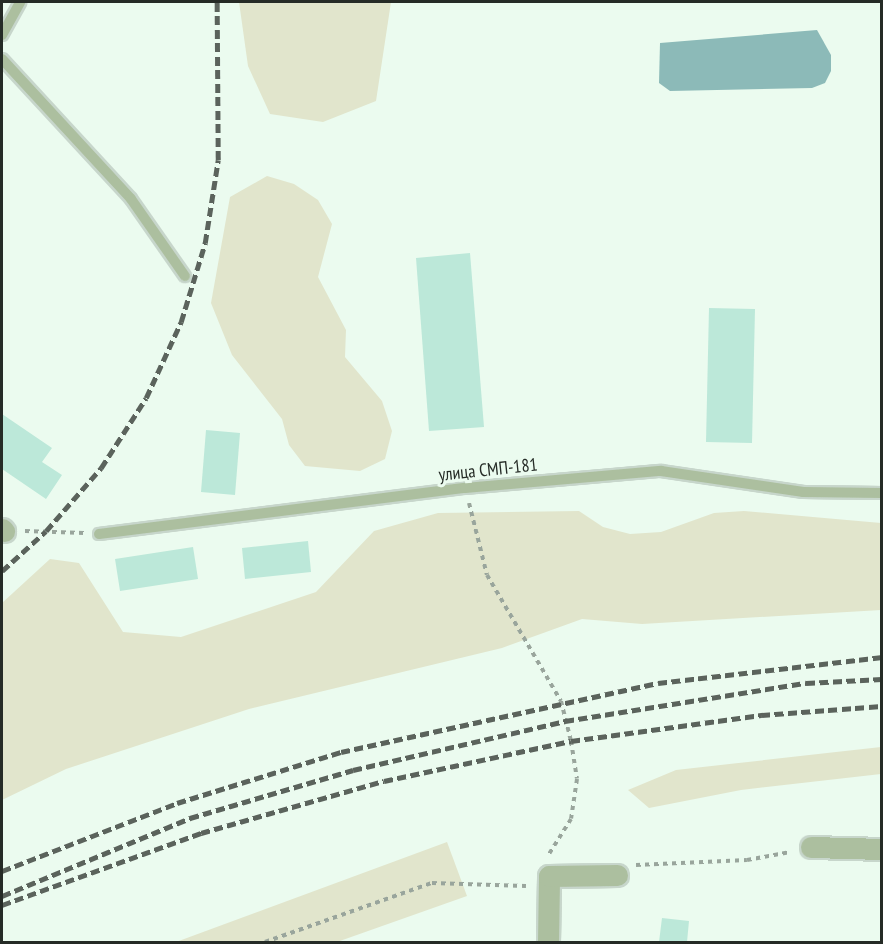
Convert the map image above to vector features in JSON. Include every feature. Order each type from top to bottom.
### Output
[{"type":"street","points":[[811,847],[882,849]]},
{"type":"street","points":[[548,942],[548,881],[617,875]]},
{"type":"lane","points":[[2,35],[20,2]]},
{"type":"lane","points":[[2,59],[130,199],[185,276]]},
{"type":"lane","name":"улица СМП-181","points":[[99,534],[465,488],[661,471],[803,492],[882,493]]},
{"type":"path","points":[[265,942],[432,883],[548,881],[546,860],[571,819],[577,779],[571,741],[561,701],[487,575],[465,488]]},
{"type":"path","points":[[3,530],[99,534]]},
{"type":"path","points":[[617,875],[633,866],[747,860],[811,847]]},
{"type":"green space","points":[[239,2],[391,2],[376,101],[323,122],[270,114],[248,66]]},
{"type":"green space","points":[[267,176],[294,184],[318,200],[332,224],[318,277],[346,330],[345,357],[382,401],[392,431],[385,459],[360,471],[305,466],[289,445],[282,419],[232,355],[211,303],[230,197]]},
{"type":"green space","points":[[579,511],[603,527],[630,534],[661,532],[714,513],[744,511],[881,523],[881,610],[642,624],[582,619],[502,648],[249,709],[66,769],[2,800],[2,603],[50,559],[79,563],[123,632],[181,637],[316,592],[374,531],[438,513]]},
{"type":"green space","points":[[881,747],[881,774],[741,790],[649,808],[628,790],[676,770]]},
{"type":"green space","points":[[447,842],[467,896],[337,942],[176,942]]},
{"type":"water","points":[[817,30],[831,55],[831,71],[825,83],[812,88],[670,91],[659,83],[660,43]]},
{"type":"building","points":[[470,253],[484,427],[429,431],[416,258]]},
{"type":"building","points":[[709,308],[755,309],[752,443],[706,442]]},
{"type":"building","points":[[2,414],[52,448],[42,462],[62,475],[46,499],[2,469]]},
{"type":"building","points":[[206,430],[240,433],[235,495],[201,492]]},
{"type":"building","points":[[308,541],[311,572],[245,579],[242,548]]},
{"type":"building","points":[[193,547],[198,579],[120,591],[115,559]]},
{"type":"building","points":[[662,918],[689,921],[687,942],[659,942]]},
{"type":"railway","points":[[2,571],[46,531],[101,468],[146,398],[181,322],[205,243],[218,160],[217,2]]},
{"type":"railway","points":[[2,871],[177,803],[341,752],[658,683],[882,657]]},
{"type":"railway","points":[[2,896],[190,818],[353,770],[565,721],[806,683],[882,679]]},
{"type":"railway","points":[[2,905],[201,833],[384,781],[571,741],[761,715],[882,706]]}]
